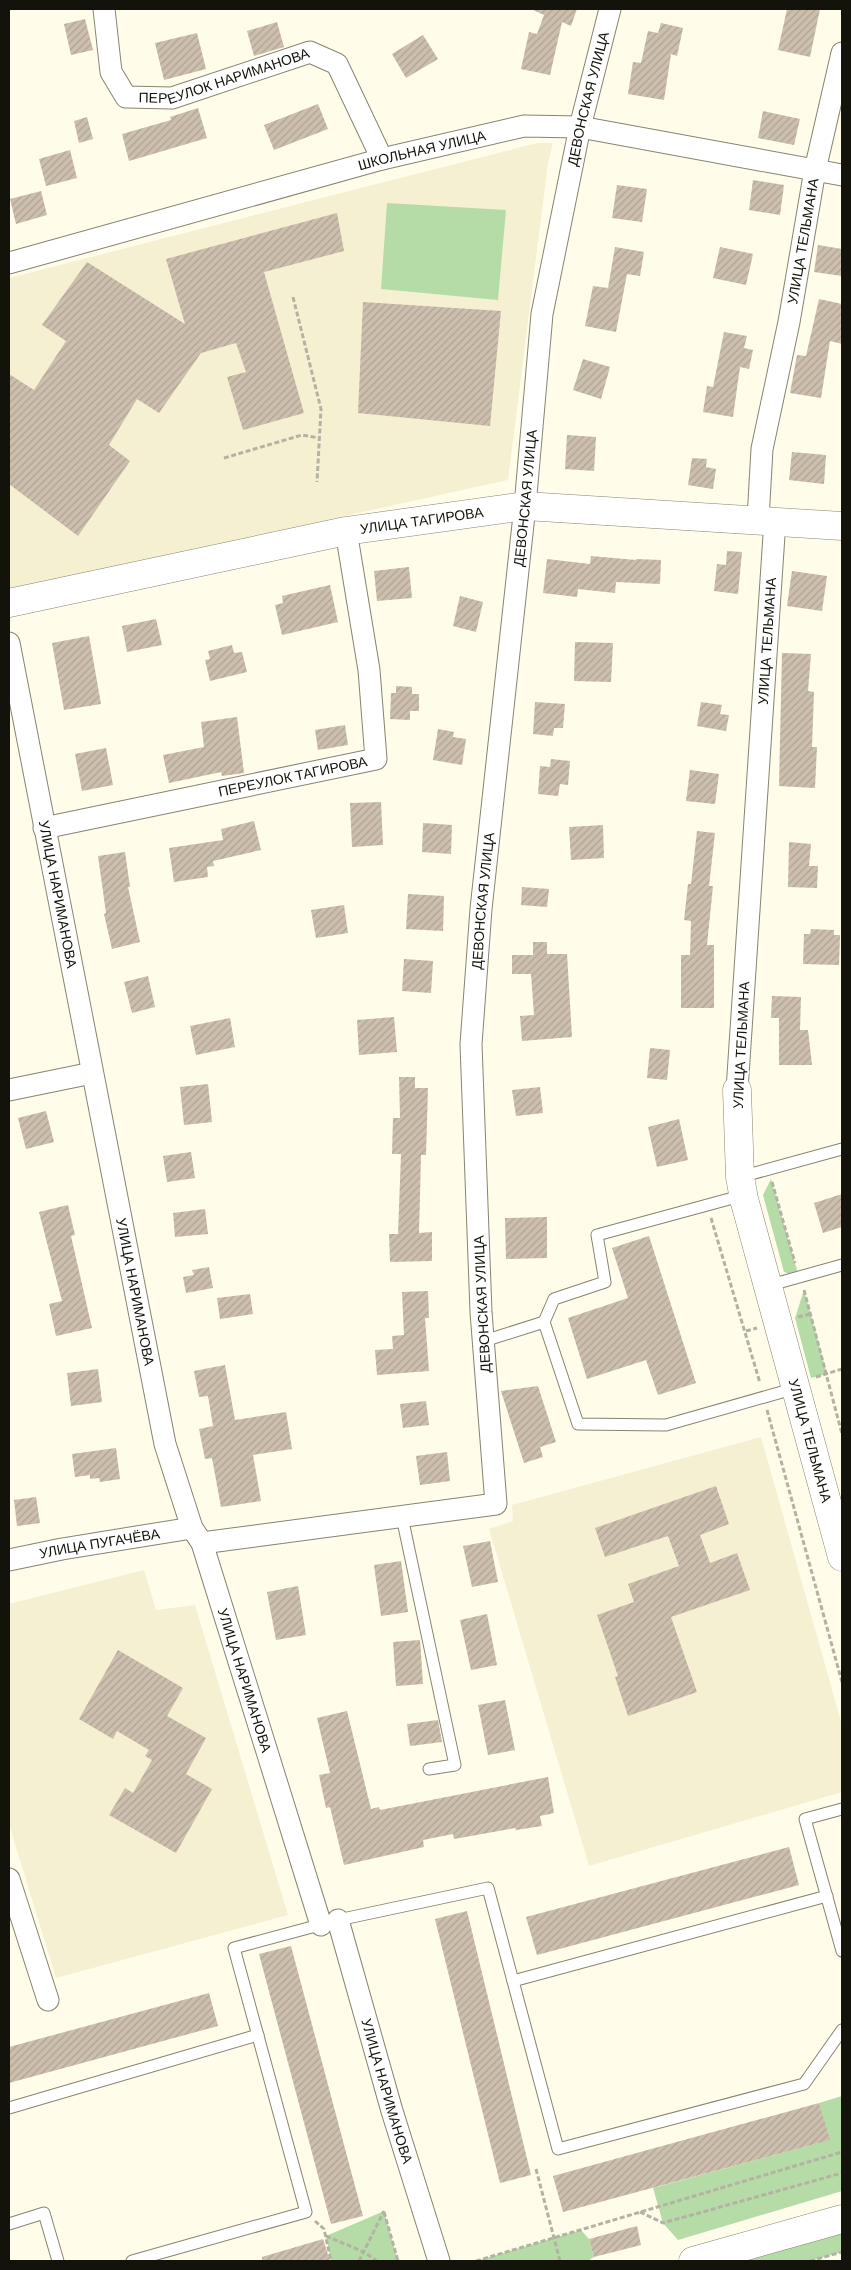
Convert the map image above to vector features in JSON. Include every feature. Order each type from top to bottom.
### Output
[{"type":"street","name":"ПЕРЕУЛОК НАРИМАНОВА","points":[[104,9],[111,72],[126,97],[172,98],[310,52],[337,64],[382,158]]},
{"type":"street","name":"ДЕВОНСКАЯ УЛИЦА","points":[[197,1536],[402,1516],[496,1504],[484,1341],[471,1044],[481,909],[525,506],[542,314],[580,127],[610,9]]},
{"type":"street","name":"УЛИЦА ТЕЛЬМАНА","points":[[842,53],[815,170],[789,322],[762,449],[766,520],[737,1090],[742,1186],[796,1385],[836,1511],[842,1557]]},
{"type":"street","name":"ШКОЛЬНАЯ УЛИЦА","points":[[9,263],[382,158],[524,126],[580,127],[842,175]]},
{"type":"street","name":"УЛИЦА ТАГИРОВА","points":[[9,604],[346,531],[525,506],[842,526]]},
{"type":"street","name":"ПЕРЕУЛОК ТАГИРОВА","points":[[44,828],[376,759],[369,670],[346,531]]},
{"type":"street","name":"УЛИЦА НАРИМАНОВА","points":[[9,643],[165,1444],[329,1923],[392,2111],[439,2261]]},
{"type":"street","points":[[9,1090],[92,1073]]},
{"type":"street","name":"УЛИЦА ПУГАЧЁВА","points":[[9,1560],[62,1549],[197,1536]]},
{"type":"street","points":[[9,1879],[48,2000]]},
{"type":"street","points":[[693,2261],[842,2219]]},
{"type":"lane","points":[[796,1385],[764,1397],[666,1426],[578,1424],[544,1322],[554,1299],[605,1282],[597,1235],[710,1206],[768,1170],[842,1149]]},
{"type":"lane","points":[[768,1286],[842,1265]]},
{"type":"lane","points":[[484,1341],[544,1322]]},
{"type":"lane","points":[[402,1516],[455,1765],[429,1769]]},
{"type":"lane","points":[[842,1809],[805,1819],[842,1950]]},
{"type":"lane","points":[[132,2261],[306,2212],[234,1948],[329,1923],[488,1888],[558,2149],[804,2084],[842,2030]]},
{"type":"lane","points":[[513,1980],[827,1896]]},
{"type":"lane","points":[[9,2108],[258,2035]]},
{"type":"lane","points":[[9,2224],[44,2213],[58,2261]]},
{"type":"path","points":[[293,297],[321,409],[317,482]]},
{"type":"path","points":[[224,458],[302,435],[319,438]]},
{"type":"path","points":[[768,1170],[800,1277],[842,1434]]},
{"type":"path","points":[[710,1206],[710,1214],[764,1397],[842,1682]]},
{"type":"path","points":[[795,1318],[810,1314]]},
{"type":"path","points":[[796,1385],[842,1370]]},
{"type":"path","points":[[476,2261],[842,2152]]},
{"type":"path","points":[[536,2169],[560,2261]]},
{"type":"path","points":[[640,2212],[663,2223],[842,2173]]},
{"type":"path","points":[[359,2261],[384,2211],[398,2261]]},
{"type":"path","points":[[306,2212],[324,2229],[331,2261]]},
{"type":"path","points":[[326,2236],[364,2252],[377,2261]]},
{"type":"path","points":[[810,2261],[842,2252]]},
{"type":"shaded area","points":[[537,143],[553,143],[548,163],[508,480],[9,590],[9,278]]},
{"type":"shaded area","points":[[761,1437],[842,1725],[842,1792],[589,1866],[489,1529],[513,1521],[512,1505]]},
{"type":"shaded area","points":[[144,1570],[156,1610],[195,1605],[288,1915],[56,1978],[9,1824],[9,1604]]},
{"type":"green space","points":[[387,203],[506,210],[498,300],[381,289]]},
{"type":"green space","points":[[771,1179],[799,1277],[784,1272],[763,1195]]},
{"type":"green space","points":[[804,1290],[827,1374],[811,1378],[795,1318]]},
{"type":"green space","points":[[842,2096],[842,2191],[678,2240],[663,2223],[653,2188],[829,2140],[819,2103]]},
{"type":"green space","points":[[384,2211],[398,2261],[331,2261],[326,2236]]},
{"type":"green space","points":[[842,2229],[842,2252],[810,2261],[733,2261]]},
{"type":"green space","points":[[581,2230],[589,2239],[594,2257],[588,2261],[476,2261]]},
{"type":"building","points":[[531,9],[577,9],[571,26],[562,22],[550,75],[521,69],[529,32],[537,34],[544,15]]},
{"type":"building","points":[[787,9],[820,9],[810,57],[778,50]]},
{"type":"building","points":[[85,19],[93,50],[71,55],[64,24]]},
{"type":"building","points":[[277,22],[284,47],[254,56],[247,31]]},
{"type":"building","points":[[661,23],[683,28],[677,56],[671,54],[664,100],[628,94],[633,62],[641,63],[648,31],[658,33]]},
{"type":"building","points":[[197,33],[206,69],[164,80],[155,43]]},
{"type":"building","points":[[423,35],[438,59],[406,78],[392,54]]},
{"type":"building","points":[[318,104],[328,129],[274,150],[264,125]]},
{"type":"building","points":[[198,108],[207,138],[129,161],[122,134],[171,120],[170,117]]},
{"type":"building","points":[[763,111],[800,119],[794,145],[758,138]]},
{"type":"building","points":[[87,117],[93,139],[79,143],[74,121]]},
{"type":"building","points":[[70,150],[77,178],[46,186],[39,159]]},
{"type":"building","points":[[753,180],[784,185],[780,215],[749,210]]},
{"type":"building","points":[[617,185],[647,189],[642,222],[612,218]]},
{"type":"building","points":[[41,191],[47,215],[16,224],[10,199]]},
{"type":"building","points":[[337,213],[344,251],[264,272],[304,413],[243,430],[227,377],[246,372],[236,343],[201,353],[159,413],[137,399],[109,445],[130,461],[78,536],[9,484],[9,374],[34,390],[66,341],[42,325],[87,262],[185,324],[166,259]]},
{"type":"building","points":[[818,245],[842,249],[842,276],[814,272]]},
{"type":"building","points":[[615,247],[644,252],[640,276],[627,274],[616,332],[585,326],[593,286],[608,288]]},
{"type":"building","points":[[720,247],[753,254],[746,285],[713,278]]},
{"type":"building","points":[[819,299],[842,304],[842,344],[830,341],[821,398],[790,393],[797,355],[806,356]]},
{"type":"building","points":[[363,302],[501,311],[490,426],[358,413]]},
{"type":"building","points":[[724,332],[747,336],[744,348],[753,350],[749,369],[740,367],[733,417],[703,412],[707,386],[713,387]]},
{"type":"building","points":[[583,359],[610,367],[601,399],[573,390]]},
{"type":"building","points":[[567,435],[596,437],[594,471],[565,469]]},
{"type":"building","points":[[792,452],[826,455],[824,484],[789,480]]},
{"type":"building","points":[[692,458],[707,459],[706,467],[716,469],[713,489],[688,485]]},
{"type":"building","points":[[727,551],[742,552],[738,594],[714,591],[717,564],[726,565]]},
{"type":"building","points":[[591,556],[661,560],[660,584],[616,582],[615,593],[578,589],[577,597],[543,593],[547,559],[590,564]]},
{"type":"building","points":[[409,567],[412,598],[377,601],[374,571]]},
{"type":"building","points":[[792,571],[827,576],[822,611],[787,606]]},
{"type":"building","points":[[330,585],[338,622],[282,635],[275,605],[283,603],[282,596]]},
{"type":"building","points":[[460,596],[483,602],[476,632],[453,626]]},
{"type":"building","points":[[156,619],[162,645],[127,652],[122,626]]},
{"type":"building","points":[[89,636],[101,704],[64,710],[52,643]]},
{"type":"building","points":[[575,642],[613,643],[611,682],[574,681]]},
{"type":"building","points":[[232,645],[234,653],[242,652],[247,672],[210,681],[205,660],[210,659],[208,651]]},
{"type":"building","points":[[782,653],[811,654],[808,691],[814,692],[812,747],[817,747],[815,788],[779,786]]},
{"type":"building","points":[[396,686],[412,687],[412,694],[419,694],[419,711],[410,711],[410,720],[390,719],[391,693],[396,693]]},
{"type":"building","points":[[535,702],[565,704],[563,728],[554,728],[553,736],[533,734]]},
{"type":"building","points":[[701,702],[722,705],[720,714],[729,715],[726,731],[697,726]]},
{"type":"building","points":[[237,717],[244,773],[222,776],[221,772],[169,783],[163,755],[204,747],[201,722]]},
{"type":"building","points":[[345,725],[348,745],[318,750],[315,730]]},
{"type":"building","points":[[438,729],[454,732],[453,737],[466,739],[462,765],[433,760]]},
{"type":"building","points":[[106,748],[113,785],[82,791],[75,754]]},
{"type":"building","points":[[551,759],[570,761],[568,785],[560,784],[558,796],[538,794],[540,766],[550,767]]},
{"type":"building","points":[[690,770],[719,774],[715,804],[686,801]]},
{"type":"building","points":[[381,802],[383,845],[352,847],[350,803]]},
{"type":"building","points":[[254,821],[261,850],[213,861],[214,866],[207,867],[208,877],[174,882],[169,848],[223,840],[221,829]]},
{"type":"building","points":[[423,823],[452,825],[451,854],[422,852]]},
{"type":"building","points":[[603,825],[604,858],[571,860],[569,827]]},
{"type":"building","points":[[697,831],[715,833],[709,886],[713,886],[707,945],[714,945],[714,1008],[681,1008],[681,955],[690,955],[691,921],[684,920],[688,884],[691,884]]},
{"type":"building","points":[[789,842],[811,844],[809,866],[818,866],[817,888],[788,887]]},
{"type":"building","points":[[125,852],[130,887],[128,887],[140,942],[112,949],[104,914],[106,913],[98,856]]},
{"type":"building","points":[[522,887],[549,889],[547,907],[521,905]]},
{"type":"building","points":[[408,894],[444,896],[443,931],[406,929]]},
{"type":"building","points":[[344,905],[348,933],[316,938],[311,910]]},
{"type":"building","points":[[811,929],[834,930],[834,935],[840,935],[839,965],[803,964],[804,934],[810,934]]},
{"type":"building","points":[[533,942],[547,942],[547,954],[567,954],[572,1037],[522,1041],[520,1016],[534,1015],[531,974],[512,974],[512,955],[533,955]]},
{"type":"building","points":[[404,959],[433,961],[431,993],[402,991]]},
{"type":"building","points":[[148,976],[155,1007],[132,1013],[124,982]]},
{"type":"building","points":[[772,996],[801,997],[800,1030],[808,1030],[812,1065],[779,1065],[779,1018],[771,1018]]},
{"type":"building","points":[[394,1017],[397,1052],[359,1055],[357,1020]]},
{"type":"building","points":[[230,1018],[235,1047],[196,1055],[190,1026]]},
{"type":"building","points":[[650,1048],[670,1050],[667,1080],[647,1078]]},
{"type":"building","points":[[399,1077],[415,1077],[415,1088],[428,1088],[426,1155],[421,1155],[419,1233],[432,1232],[432,1261],[390,1262],[389,1234],[398,1234],[401,1154],[392,1154],[393,1118],[400,1118]]},
{"type":"building","points":[[208,1084],[212,1122],[184,1125],[180,1087]]},
{"type":"building","points":[[540,1087],[543,1113],[516,1116],[512,1090]]},
{"type":"building","points":[[46,1111],[54,1142],[26,1149],[18,1118]]},
{"type":"building","points":[[679,1119],[688,1160],[657,1167],[648,1127]]},
{"type":"building","points":[[191,1152],[195,1178],[167,1182],[163,1156]]},
{"type":"building","points":[[842,1194],[842,1227],[823,1233],[814,1203]]},
{"type":"building","points":[[68,1205],[75,1235],[71,1236],[92,1328],[56,1336],[49,1304],[62,1301],[39,1212]]},
{"type":"building","points":[[205,1209],[208,1234],[175,1237],[173,1213]]},
{"type":"building","points":[[547,1217],[547,1258],[506,1259],[505,1218]]},
{"type":"building","points":[[649,1236],[696,1383],[658,1395],[646,1360],[587,1379],[568,1318],[628,1298],[612,1248]]},
{"type":"building","points":[[209,1267],[213,1288],[186,1293],[183,1277],[194,1275],[192,1270]]},
{"type":"building","points":[[428,1291],[429,1318],[425,1318],[429,1371],[377,1375],[375,1350],[393,1349],[392,1336],[404,1335],[402,1292]]},
{"type":"building","points":[[250,1294],[253,1314],[220,1319],[217,1298]]},
{"type":"building","points":[[225,1365],[235,1420],[286,1412],[292,1449],[253,1455],[261,1501],[221,1507],[212,1458],[205,1459],[199,1429],[213,1426],[208,1396],[199,1397],[194,1371]]},
{"type":"building","points":[[98,1369],[102,1402],[71,1406],[67,1373]]},
{"type":"building","points":[[538,1386],[556,1442],[540,1447],[543,1457],[524,1463],[501,1391]]},
{"type":"building","points":[[426,1401],[429,1425],[403,1428],[400,1404]]},
{"type":"building","points":[[116,1448],[120,1479],[100,1482],[99,1478],[90,1479],[90,1475],[75,1477],[72,1454]]},
{"type":"building","points":[[447,1452],[450,1481],[420,1485],[416,1456]]},
{"type":"building","points":[[716,1486],[729,1524],[700,1535],[710,1563],[737,1553],[750,1590],[671,1617],[697,1692],[628,1716],[615,1677],[618,1676],[597,1615],[634,1602],[628,1584],[679,1566],[668,1536],[605,1557],[595,1528]]},
{"type":"building","points":[[36,1497],[40,1523],[17,1526],[14,1500]]},
{"type":"building","points":[[490,1541],[498,1582],[472,1587],[463,1546]]},
{"type":"building","points":[[401,1561],[408,1612],[381,1616],[374,1565]]},
{"type":"building","points":[[298,1586],[306,1635],[276,1640],[267,1592]]},
{"type":"building","points":[[487,1614],[497,1665],[471,1670],[460,1620]]},
{"type":"building","points":[[420,1640],[423,1684],[396,1686],[393,1642]]},
{"type":"building","points":[[118,1650],[183,1688],[167,1716],[206,1738],[186,1774],[212,1789],[176,1853],[109,1815],[125,1788],[133,1793],[152,1760],[145,1756],[149,1750],[117,1731],[113,1739],[79,1719]]},
{"type":"building","points":[[505,1700],[515,1750],[488,1755],[478,1705]]},
{"type":"building","points":[[347,1711],[371,1809],[379,1807],[380,1810],[548,1777],[554,1813],[540,1816],[542,1826],[516,1830],[515,1828],[454,1839],[453,1834],[423,1840],[424,1847],[344,1865],[330,1807],[326,1808],[319,1775],[330,1773],[317,1718]]},
{"type":"building","points":[[438,1720],[442,1742],[410,1746],[407,1724]]},
{"type":"building","points":[[789,1847],[799,1885],[537,1955],[526,1917]]},
{"type":"building","points":[[467,1911],[531,2175],[500,2183],[435,1919]]},
{"type":"building","points":[[291,1946],[363,2216],[331,2224],[259,1954]]},
{"type":"building","points":[[209,1993],[218,2026],[9,2083],[9,2047]]},
{"type":"building","points":[[819,2103],[830,2140],[563,2212],[553,2176]]},
{"type":"building","points":[[637,2226],[641,2245],[594,2257],[589,2239]]},
{"type":"building","points":[[323,2239],[330,2261],[262,2261],[262,2257]]}]
